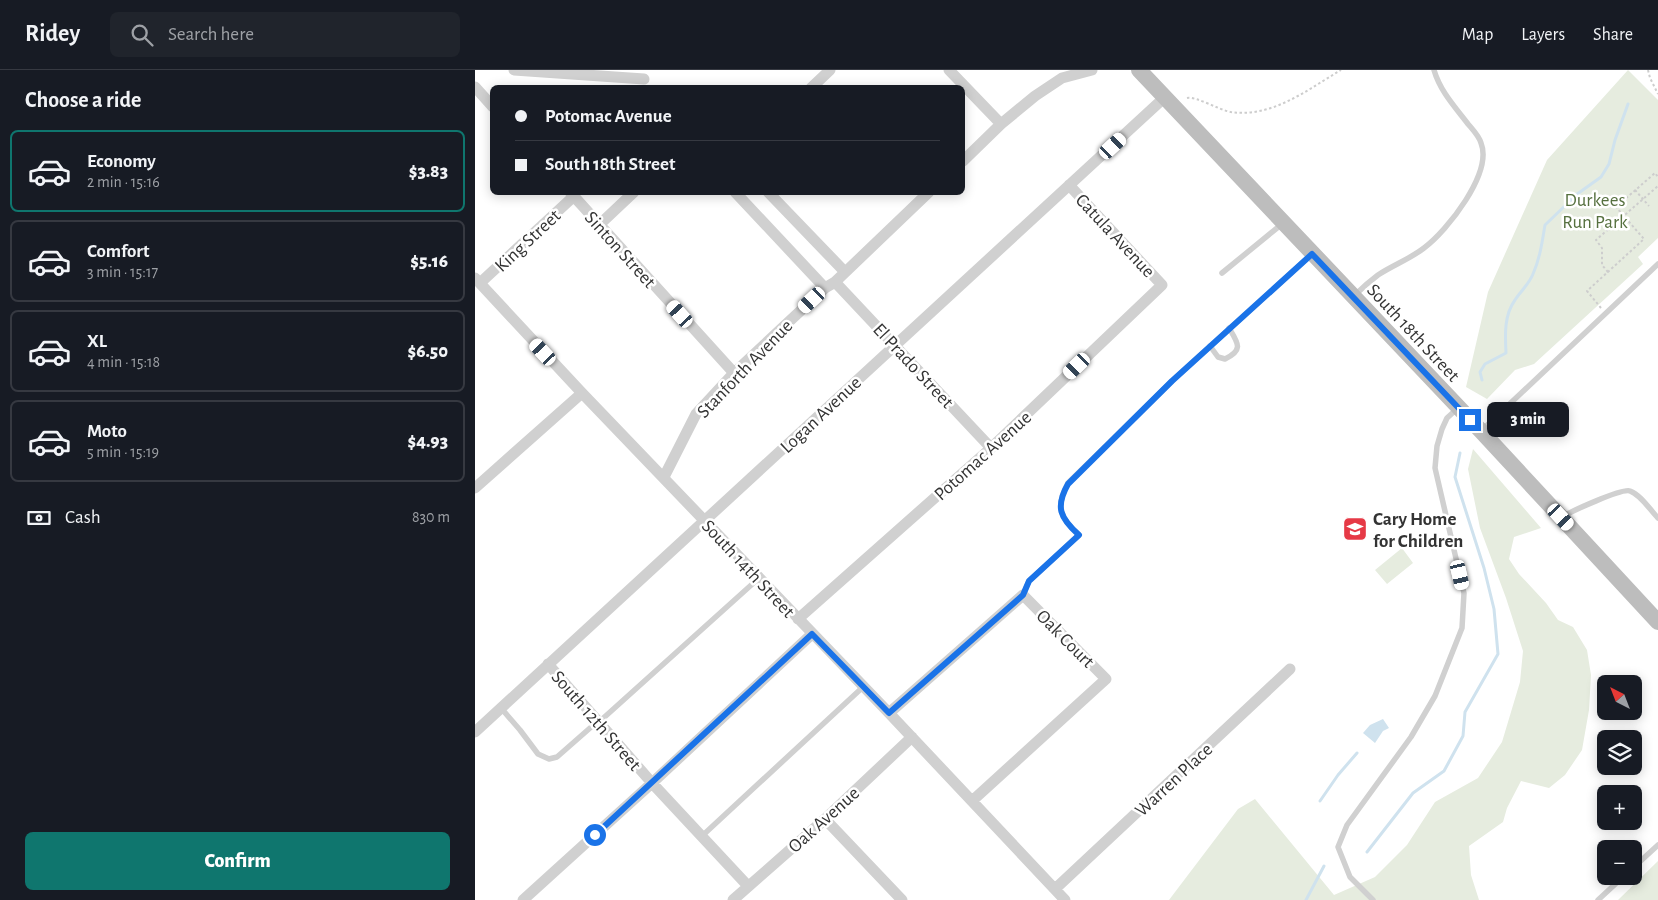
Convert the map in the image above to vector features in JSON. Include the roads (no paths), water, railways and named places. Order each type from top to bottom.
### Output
[{"type":"main road","name":"South 18th Street","points":[[1139,70],[1481,431],[1658,622]]},
{"type":"street","points":[[514,70],[646,79]]},
{"type":"street","points":[[949,70],[963,85]]},
{"type":"street","points":[[965,159],[1001,124],[1035,96],[1062,78],[1092,70]]},
{"type":"street","points":[[814,85],[828,71]]},
{"type":"street","points":[[475,87],[490,104]]},
{"type":"street","points":[[965,87],[1001,124]]},
{"type":"street","name":"Logan Avenue","points":[[475,730],[1165,97]]},
{"type":"street","name":"Catula Avenue","points":[[1069,185],[1162,285]]},
{"type":"street","name":"Sinton Street","points":[[572,195],[734,373]]},
{"type":"street","name":"King Street","points":[[476,280],[572,195]]},
{"type":"street","points":[[599,225],[631,195]]},
{"type":"street","points":[[738,195],[825,288]]},
{"type":"street","points":[[771,195],[845,272]]},
{"type":"street","name":"Stanforth Avenue","points":[[664,477],[696,414],[734,373],[825,288],[835,282],[926,195]]},
{"type":"street","name":"South 14th Street","points":[[476,280],[1065,900]]},
{"type":"street","name":"El Prado Street","points":[[835,282],[991,448]]},
{"type":"street","name":"Potomac Avenue","points":[[798,620],[991,448],[1162,285]]},
{"type":"street","points":[[475,488],[582,393]]},
{"type":"street","name":"Oak Court","points":[[889,713],[1023,595],[1106,679],[972,801]]},
{"type":"street","points":[[523,900],[812,634]]},
{"type":"street","name":"South 12th Street","points":[[548,664],[652,783],[748,886]]},
{"type":"street","name":"Warren Place","points":[[1055,889],[1290,669]]},
{"type":"street","name":"Oak Avenue","points":[[733,900],[825,819],[912,738]]},
{"type":"street","points":[[825,819],[902,900]]},
{"type":"lane","points":[[1353,296],[1377,276],[1423,250],[1439,236],[1472,190],[1481,168],[1484,152],[1481,141],[1446,96],[1434,70]]},
{"type":"lane","points":[[1222,273],[1283,223]]},
{"type":"lane","points":[[1023,595],[1029,581],[1079,535],[1070,527],[1062,515],[1059,505],[1061,496],[1068,484],[1229,328],[1312,254]]},
{"type":"lane","points":[[1481,431],[1658,264]]},
{"type":"lane","points":[[1210,346],[1218,357],[1225,359],[1233,356],[1238,351],[1238,344],[1229,328]]},
{"type":"lane","points":[[1373,900],[1350,877],[1338,847],[1347,825],[1411,737],[1435,696],[1462,628],[1464,593],[1435,468],[1437,446],[1442,429],[1447,418],[1458,408]]},
{"type":"lane","points":[[1561,517],[1617,492],[1627,490],[1633,492],[1658,518]]},
{"type":"lane","points":[[501,708],[521,730],[538,754],[549,759],[557,757],[759,578]]},
{"type":"lane","points":[[702,836],[863,687]]},
{"type":"lane","points":[[1642,860],[1658,845]]},
{"type":"lane","points":[[1598,900],[1614,885]]},
{"type":"water","points":[[1383,719],[1389,728],[1383,731],[1375,743],[1363,733],[1370,725]]},
{"type":"waterway","points":[[1482,380],[1480,372],[1485,364],[1506,353],[1506,332],[1509,312],[1511,306],[1533,274],[1539,256],[1545,225],[1573,197],[1601,177],[1609,164],[1615,140],[1628,104]]},
{"type":"waterway","points":[[1367,852],[1413,793],[1444,771],[1463,736],[1465,712],[1498,654],[1494,609],[1484,568],[1455,477],[1460,453]]},
{"type":"waterway","points":[[1320,801],[1338,775],[1357,753]]},
{"type":"waterway","points":[[1306,900],[1324,866]]},
{"type":"place","name":"Cary Home for Children","points":[[1355,529]]},
{"type":"park label","name":"Durkees Run Park","points":[[1595,210]]}]
